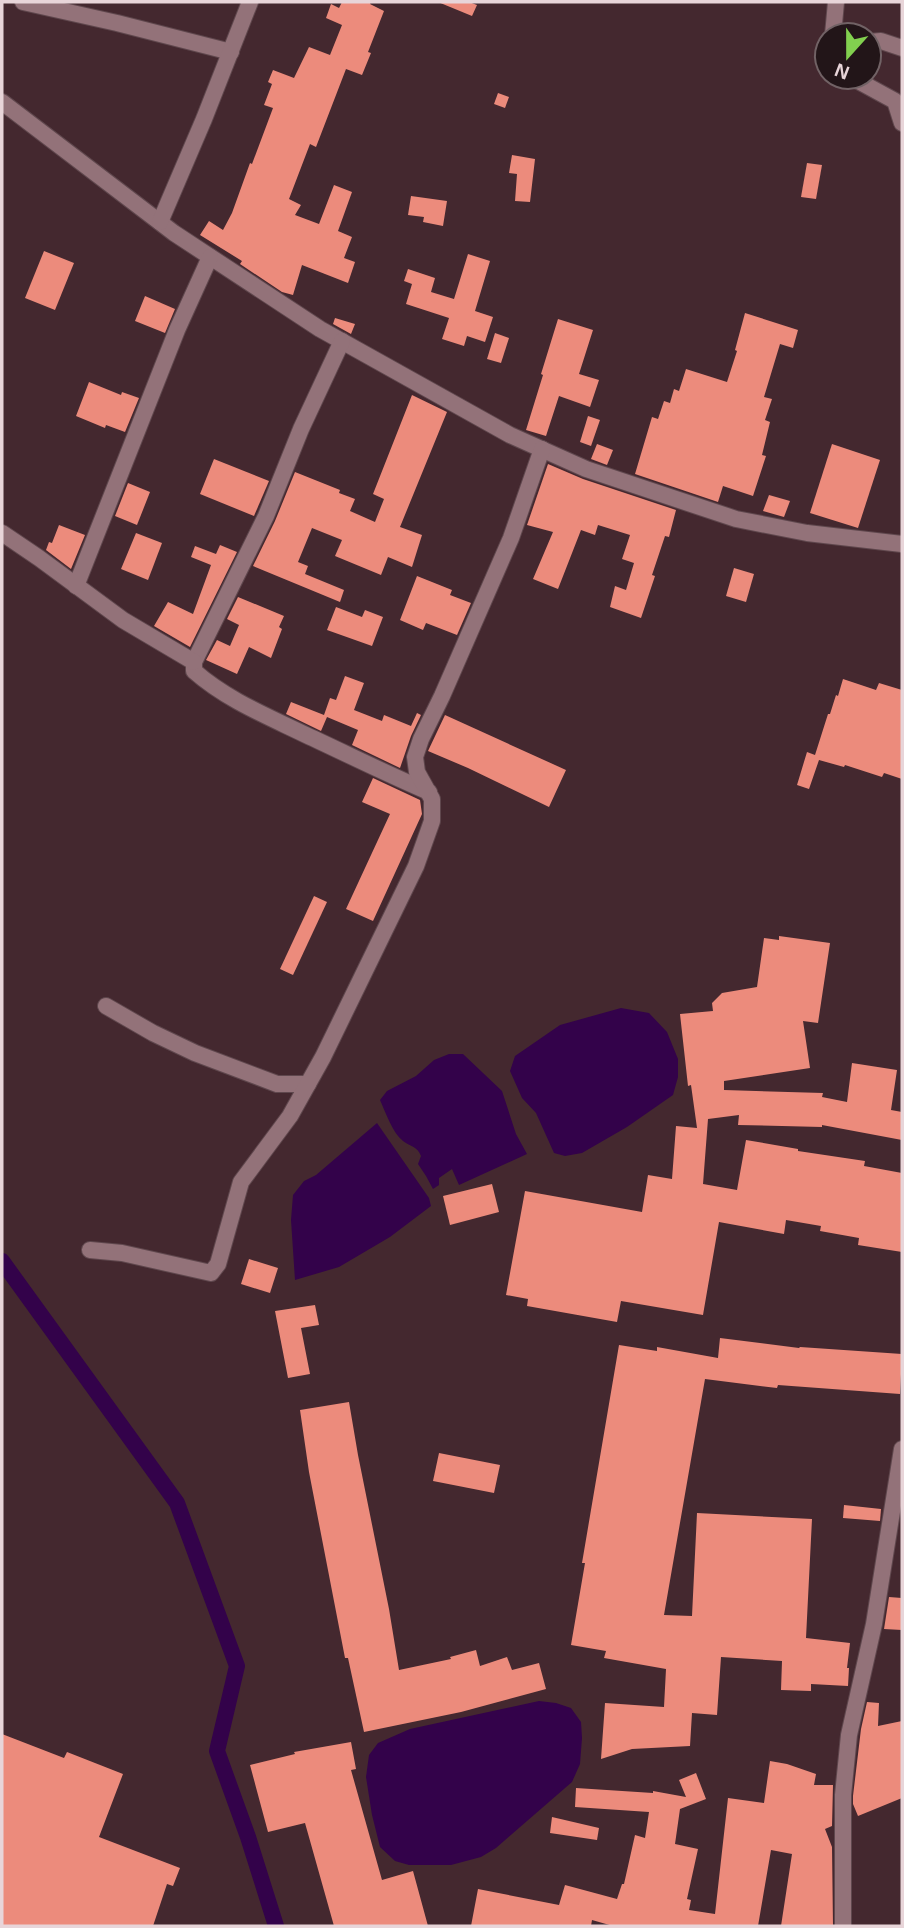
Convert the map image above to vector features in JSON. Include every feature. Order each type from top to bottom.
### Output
[{"type":"street","points":[[23,2],[231,52]]},
{"type":"street","points":[[160,222],[250,2]]},
{"type":"street","points":[[834,21],[836,2]]},
{"type":"street","points":[[883,42],[902,48]]},
{"type":"street","points":[[877,91],[895,101],[902,123]]},
{"type":"street","points":[[2,102],[160,222],[320,329],[510,435],[586,469],[736,519],[807,533],[902,544]]},
{"type":"street","points":[[76,586],[177,330],[211,257]]},
{"type":"street","points":[[342,341],[301,429],[266,516],[194,662],[194,671],[210,685],[244,705],[364,764],[429,792]]},
{"type":"street","points":[[90,1250],[122,1253],[211,1273],[218,1264],[241,1182],[290,1115],[308,1084],[348,1010],[416,866],[432,821],[432,799],[417,772],[415,757],[511,538],[542,449]]},
{"type":"street","points":[[2,533],[123,620],[194,662]]},
{"type":"street","points":[[106,1006],[195,1053],[277,1084],[308,1084]]},
{"type":"street","points":[[843,1926],[843,1795],[849,1735],[897,1508],[902,1449]]},
{"type":"shaded area","points":[[621,1008],[649,1013],[667,1032],[678,1059],[678,1077],[673,1095],[627,1127],[582,1153],[565,1156],[554,1153],[536,1113],[522,1098],[510,1071],[515,1056],[560,1025]]},
{"type":"shaded area","points":[[449,1054],[463,1054],[502,1091],[516,1134],[527,1154],[459,1185],[452,1169],[439,1178],[439,1185],[433,1189],[418,1164],[421,1156],[416,1148],[403,1141],[396,1133],[380,1100],[387,1091],[416,1076],[434,1060]]},
{"type":"shaded area","points":[[377,1123],[429,1198],[431,1206],[390,1237],[339,1267],[295,1280],[291,1220],[293,1195],[304,1181],[316,1175]]},
{"type":"shaded area","points":[[539,1701],[571,1708],[581,1722],[580,1764],[572,1782],[496,1848],[481,1857],[451,1865],[409,1865],[395,1861],[380,1847],[366,1777],[369,1755],[378,1743],[410,1729]]},
{"type":"building","points":[[342,2],[371,2],[370,4],[384,11],[362,75],[346,69],[316,147],[310,144],[289,199],[301,205],[295,215],[319,224],[334,185],[352,192],[338,231],[352,237],[344,258],[355,262],[348,283],[302,265],[293,295],[282,292],[240,264],[242,261],[200,235],[209,221],[223,230],[232,213],[273,108],[264,105],[272,84],[268,82],[273,70],[294,78],[309,47],[330,55],[342,25],[326,18],[331,4],[339,8]]},
{"type":"building","points":[[438,2],[469,2],[477,5],[472,16]]},
{"type":"building","points":[[498,93],[509,97],[505,108],[494,104]]},
{"type":"building","points":[[512,155],[535,159],[530,202],[515,201],[517,174],[509,173]]},
{"type":"building","points":[[807,163],[822,165],[816,199],[801,197]]},
{"type":"building","points":[[411,196],[447,201],[443,226],[423,222],[424,217],[408,215]]},
{"type":"building","points":[[44,251],[74,263],[55,310],[25,298]]},
{"type":"building","points":[[468,254],[490,261],[475,311],[493,317],[485,342],[467,336],[464,346],[442,339],[449,318],[406,304],[412,284],[404,281],[408,269],[435,278],[431,292],[454,299]]},
{"type":"building","points":[[145,296],[175,309],[165,333],[135,321]]},
{"type":"building","points":[[745,313],[798,330],[793,348],[780,344],[764,397],[772,399],[765,420],[770,422],[762,455],[766,456],[753,496],[723,486],[718,502],[635,474],[652,417],[658,419],[664,401],[670,403],[674,389],[679,391],[686,369],[727,382]]},
{"type":"building","points":[[335,318],[355,324],[351,334],[333,324]]},
{"type":"building","points":[[558,319],[593,330],[579,374],[599,380],[590,407],[559,396],[546,436],[526,430]]},
{"type":"building","points":[[495,333],[509,338],[501,363],[487,359]]},
{"type":"building","points":[[89,382],[121,395],[122,392],[139,398],[125,432],[106,425],[105,428],[76,416]]},
{"type":"building","points":[[412,395],[447,412],[400,527],[422,535],[412,567],[388,557],[381,575],[335,556],[342,540],[312,528],[298,562],[308,566],[305,574],[344,590],[340,602],[253,566],[295,472],[355,499],[350,511],[375,522],[384,499],[373,494]]},
{"type":"building","points":[[588,416],[600,420],[591,446],[580,442]]},
{"type":"building","points":[[597,444],[613,450],[607,465],[591,459]]},
{"type":"building","points":[[832,444],[880,460],[858,528],[810,513]]},
{"type":"building","points":[[214,459],[269,481],[254,516],[200,494]]},
{"type":"building","points":[[548,464],[583,479],[676,510],[669,537],[665,536],[652,575],[655,576],[641,618],[610,607],[615,586],[626,590],[634,563],[622,559],[630,535],[598,525],[595,535],[581,530],[558,589],[533,579],[553,532],[527,525]]},
{"type":"building","points":[[128,483],[150,492],[137,525],[115,516]]},
{"type":"building","points":[[769,495],[790,501],[784,517],[763,511]]},
{"type":"building","points":[[59,525],[85,535],[71,569],[46,550]]},
{"type":"building","points":[[136,533],[162,543],[148,580],[121,569]]},
{"type":"building","points":[[220,545],[237,552],[190,647],[154,626],[168,602],[193,614],[211,565],[191,557],[195,546],[216,554]]},
{"type":"building","points":[[734,568],[754,574],[746,602],[726,596]]},
{"type":"building","points":[[417,576],[452,590],[450,595],[471,603],[457,635],[426,623],[423,630],[400,620]]},
{"type":"building","points":[[238,597],[284,616],[271,658],[249,647],[237,674],[206,660],[217,640],[230,646],[239,625],[227,619]]},
{"type":"building","points":[[336,607],[362,617],[365,610],[383,617],[372,646],[327,630]]},
{"type":"building","points":[[345,676],[364,683],[354,710],[382,721],[384,715],[411,726],[417,713],[421,715],[400,768],[352,745],[358,730],[327,717],[321,731],[286,714],[291,702],[324,715],[330,698],[336,700]]},
{"type":"building","points":[[843,679],[876,690],[879,683],[902,690],[902,779],[884,773],[882,777],[819,760],[809,789],[797,785],[807,752],[815,755]]},
{"type":"building","points":[[445,715],[566,770],[549,807],[428,751]]},
{"type":"building","points":[[373,778],[420,800],[422,814],[373,921],[346,909],[390,814],[362,802]]},
{"type":"building","points":[[314,896],[327,902],[293,975],[280,969]]},
{"type":"building","points":[[779,936],[830,943],[818,1023],[803,1021],[810,1068],[724,1081],[724,1090],[823,1093],[822,1097],[847,1102],[852,1063],[897,1070],[891,1110],[902,1112],[902,1140],[822,1125],[738,1125],[739,1115],[708,1119],[703,1184],[737,1190],[746,1140],[865,1161],[864,1166],[902,1173],[902,1252],[858,1245],[859,1238],[820,1231],[821,1226],[786,1220],[784,1234],[719,1222],[703,1315],[621,1301],[617,1322],[527,1306],[528,1299],[506,1295],[525,1191],[642,1212],[648,1175],[672,1179],[676,1126],[697,1128],[691,1085],[688,1086],[680,1014],[713,1011],[712,1003],[722,993],[757,987],[764,938],[779,940]]},
{"type":"building","points":[[492,1184],[499,1212],[450,1225],[443,1196]]},
{"type":"building","points":[[249,1259],[278,1268],[270,1293],[241,1284]]},
{"type":"building","points":[[315,1305],[319,1325],[301,1328],[310,1374],[288,1378],[275,1311]]},
{"type":"building","points":[[720,1338],[799,1348],[902,1354],[900,1394],[778,1385],[777,1388],[705,1379],[664,1615],[692,1616],[697,1513],[812,1519],[806,1638],[850,1643],[848,1686],[811,1684],[811,1691],[781,1690],[782,1661],[721,1657],[717,1715],[692,1713],[690,1746],[632,1749],[601,1759],[605,1703],[664,1707],[666,1669],[604,1658],[606,1651],[571,1645],[619,1345],[657,1351],[657,1347],[718,1358]]},
{"type":"building","points":[[349,1402],[399,1670],[451,1659],[450,1657],[476,1650],[480,1666],[507,1657],[512,1670],[539,1663],[546,1689],[461,1712],[364,1732],[348,1658],[345,1658],[309,1472],[300,1410]]},
{"type":"building","points":[[439,1453],[500,1465],[494,1493],[433,1481]]},
{"type":"building","points":[[844,1505],[881,1509],[880,1521],[843,1518]]},
{"type":"building","points":[[889,1597],[902,1598],[902,1630],[884,1629]]},
{"type":"building","points":[[867,1702],[879,1703],[878,1726],[902,1721],[902,1798],[858,1816],[853,1796]]},
{"type":"building","points":[[2,1734],[64,1758],[67,1752],[123,1774],[99,1837],[180,1868],[173,1886],[167,1884],[153,1926],[2,1926]]},
{"type":"building","points":[[351,1742],[356,1769],[351,1770],[382,1880],[413,1871],[428,1926],[334,1926],[305,1823],[268,1832],[250,1765],[295,1754],[294,1752]]},
{"type":"building","points":[[770,1761],[816,1774],[814,1785],[833,1785],[832,1826],[825,1829],[832,1847],[833,1926],[781,1926],[792,1854],[771,1850],[758,1926],[613,1926],[592,1920],[591,1926],[471,1926],[478,1889],[559,1905],[565,1885],[617,1899],[624,1884],[635,1835],[645,1838],[649,1812],[575,1807],[576,1788],[653,1791],[686,1797],[679,1780],[696,1773],[706,1799],[680,1809],[675,1844],[698,1849],[687,1899],[691,1900],[689,1910],[715,1914],[728,1798],[764,1803]]},
{"type":"building","points":[[552,1817],[599,1828],[597,1840],[550,1833]]},
{"type":"waterway","points":[[2,1261],[177,1503],[237,1666],[217,1751],[276,1926]]}]
